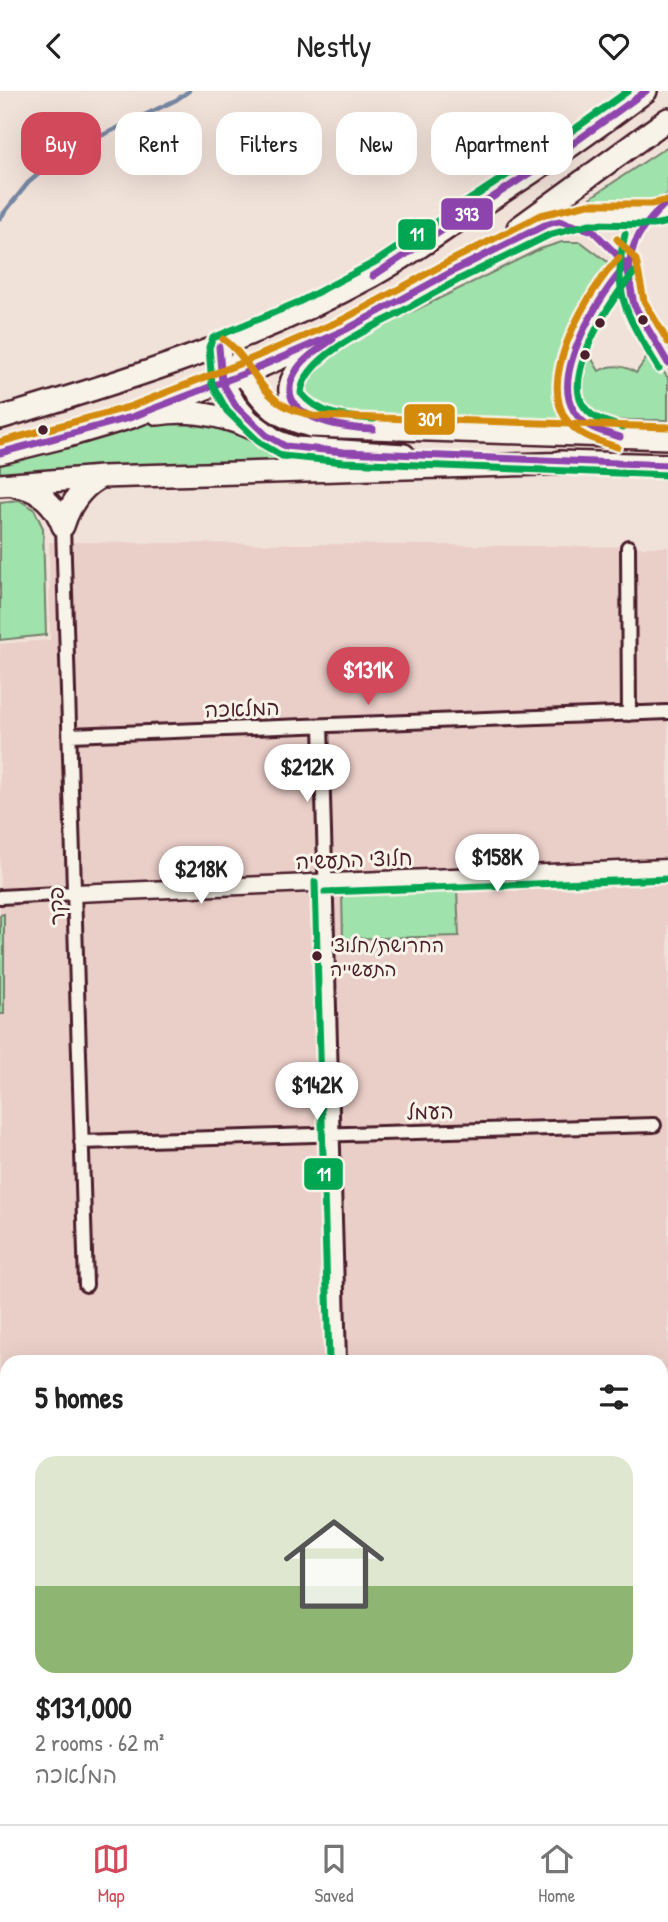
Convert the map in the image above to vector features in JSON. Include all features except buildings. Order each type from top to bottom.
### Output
[{"type":"highway","points":[[0,418],[219,347],[303,311],[382,270],[557,155],[646,91]]},
{"type":"highway","points":[[455,270],[506,237],[668,119]]},
{"type":"highway","points":[[0,453],[132,417],[243,374],[347,328],[545,225],[573,216],[636,213],[652,215],[668,211]]},
{"type":"highway","points":[[345,428],[307,414],[292,401],[289,387],[297,369],[347,328]]},
{"type":"highway","points":[[219,347],[262,401],[278,414],[311,426],[668,438]]},
{"type":"highway","points":[[219,347],[222,382],[236,406],[266,435]]},
{"type":"highway","points":[[132,417],[170,412],[199,412],[234,421],[295,449],[668,465]]},
{"type":"highway","points":[[0,485],[102,477],[573,463]]},
{"type":"highway","points":[[63,526],[84,488],[102,477]]},
{"type":"highway","points":[[0,485],[24,487],[37,493],[57,510],[63,526]]},
{"type":"street","name":"פקר","points":[[63,526],[86,1285]]},
{"type":"street","points":[[628,547],[629,714]]},
{"type":"street","name":"המלאכה","points":[[69,735],[668,712]]},
{"type":"street","points":[[321,726],[339,1355]]},
{"type":"street","name":"חלוצי התעשיה","points":[[0,897],[668,868]]},
{"type":"street","name":"העמל","points":[[81,1142],[654,1125]]},
{"type":"shaded area","points":[[49,542],[668,547],[668,1355],[0,1355],[0,644],[50,640]]},
{"type":"green space","points":[[668,146],[668,193],[653,206],[575,208]]},
{"type":"green space","points":[[562,242],[581,242],[613,266],[576,333],[562,370],[559,387],[561,402],[577,425],[352,415],[327,411],[302,396],[299,385],[319,360],[336,349],[540,249]]},
{"type":"green space","points":[[650,353],[668,378],[668,420],[606,420],[586,412],[575,392],[575,380],[589,354],[599,371],[618,366],[636,373]]},
{"type":"green space","points":[[197,417],[356,465],[0,479],[0,459],[148,420]]},
{"type":"green space","points":[[19,500],[34,509],[43,528],[46,635],[0,640],[0,502]]},
{"type":"green space","points":[[457,890],[459,936],[343,939],[342,893]]},
{"type":"green space","points":[[4,914],[4,1014],[0,1014],[0,915]]},
{"type":"waterway","points":[[0,218],[28,183],[61,155],[176,100],[189,91]]},
{"type":"transit line","name":"11","points":[[628,91],[551,146],[377,261],[299,302],[213,338],[209,347],[212,384],[227,411],[260,443],[282,456],[344,462],[668,475]]},
{"type":"transit line","name":"393","points":[[373,276],[557,155],[646,91]]},
{"type":"transit line","name":"301","points":[[0,442],[129,407],[239,364],[342,320],[541,215],[588,204],[651,204],[665,201]]},
{"type":"transit line","name":"393","points":[[632,297],[629,267],[635,243],[648,222],[668,201]]},
{"type":"transit line","name":"393","points":[[0,453],[132,417],[243,374],[347,329],[455,270],[545,225],[559,221],[593,231],[627,265],[634,305],[668,363]]},
{"type":"transit line","name":"11","points":[[395,315],[549,235],[590,224],[653,225],[668,222]]},
{"type":"transit line","name":"11","points":[[625,234],[621,255],[621,290],[631,320],[659,369]]},
{"type":"transit line","name":"301","points":[[617,239],[636,260],[644,301],[668,342]]},
{"type":"transit line","name":"301","points":[[617,447],[589,437],[571,425],[559,401],[558,380],[562,357],[581,311],[619,258]]},
{"type":"transit line","name":"393","points":[[620,437],[594,429],[578,417],[568,395],[568,376],[573,356],[592,313],[627,265]]},
{"type":"transit line","name":"11","points":[[623,427],[598,418],[585,408],[579,395],[579,377],[584,358],[602,318],[635,272]]},
{"type":"transit line","name":"11","points":[[374,419],[325,411],[308,401],[301,393],[313,368],[326,356],[356,335],[400,313]]},
{"type":"transit line","name":"301","points":[[223,339],[238,353],[277,401],[313,416],[668,427]]},
{"type":"transit line","name":"393","points":[[333,339],[299,366],[290,387],[292,399],[300,410],[329,423],[373,429]]},
{"type":"transit line","name":"393","points":[[219,347],[222,382],[236,406],[266,435],[285,446],[344,452],[668,465]]},
{"type":"transit line","name":"11","points":[[325,892],[668,879]]},
{"type":"transit line","name":"11","points":[[315,882],[329,1355]]},
{"type":"place","name":"החרושת/חלוצי התעשייה","points":[[317,956]]}]
